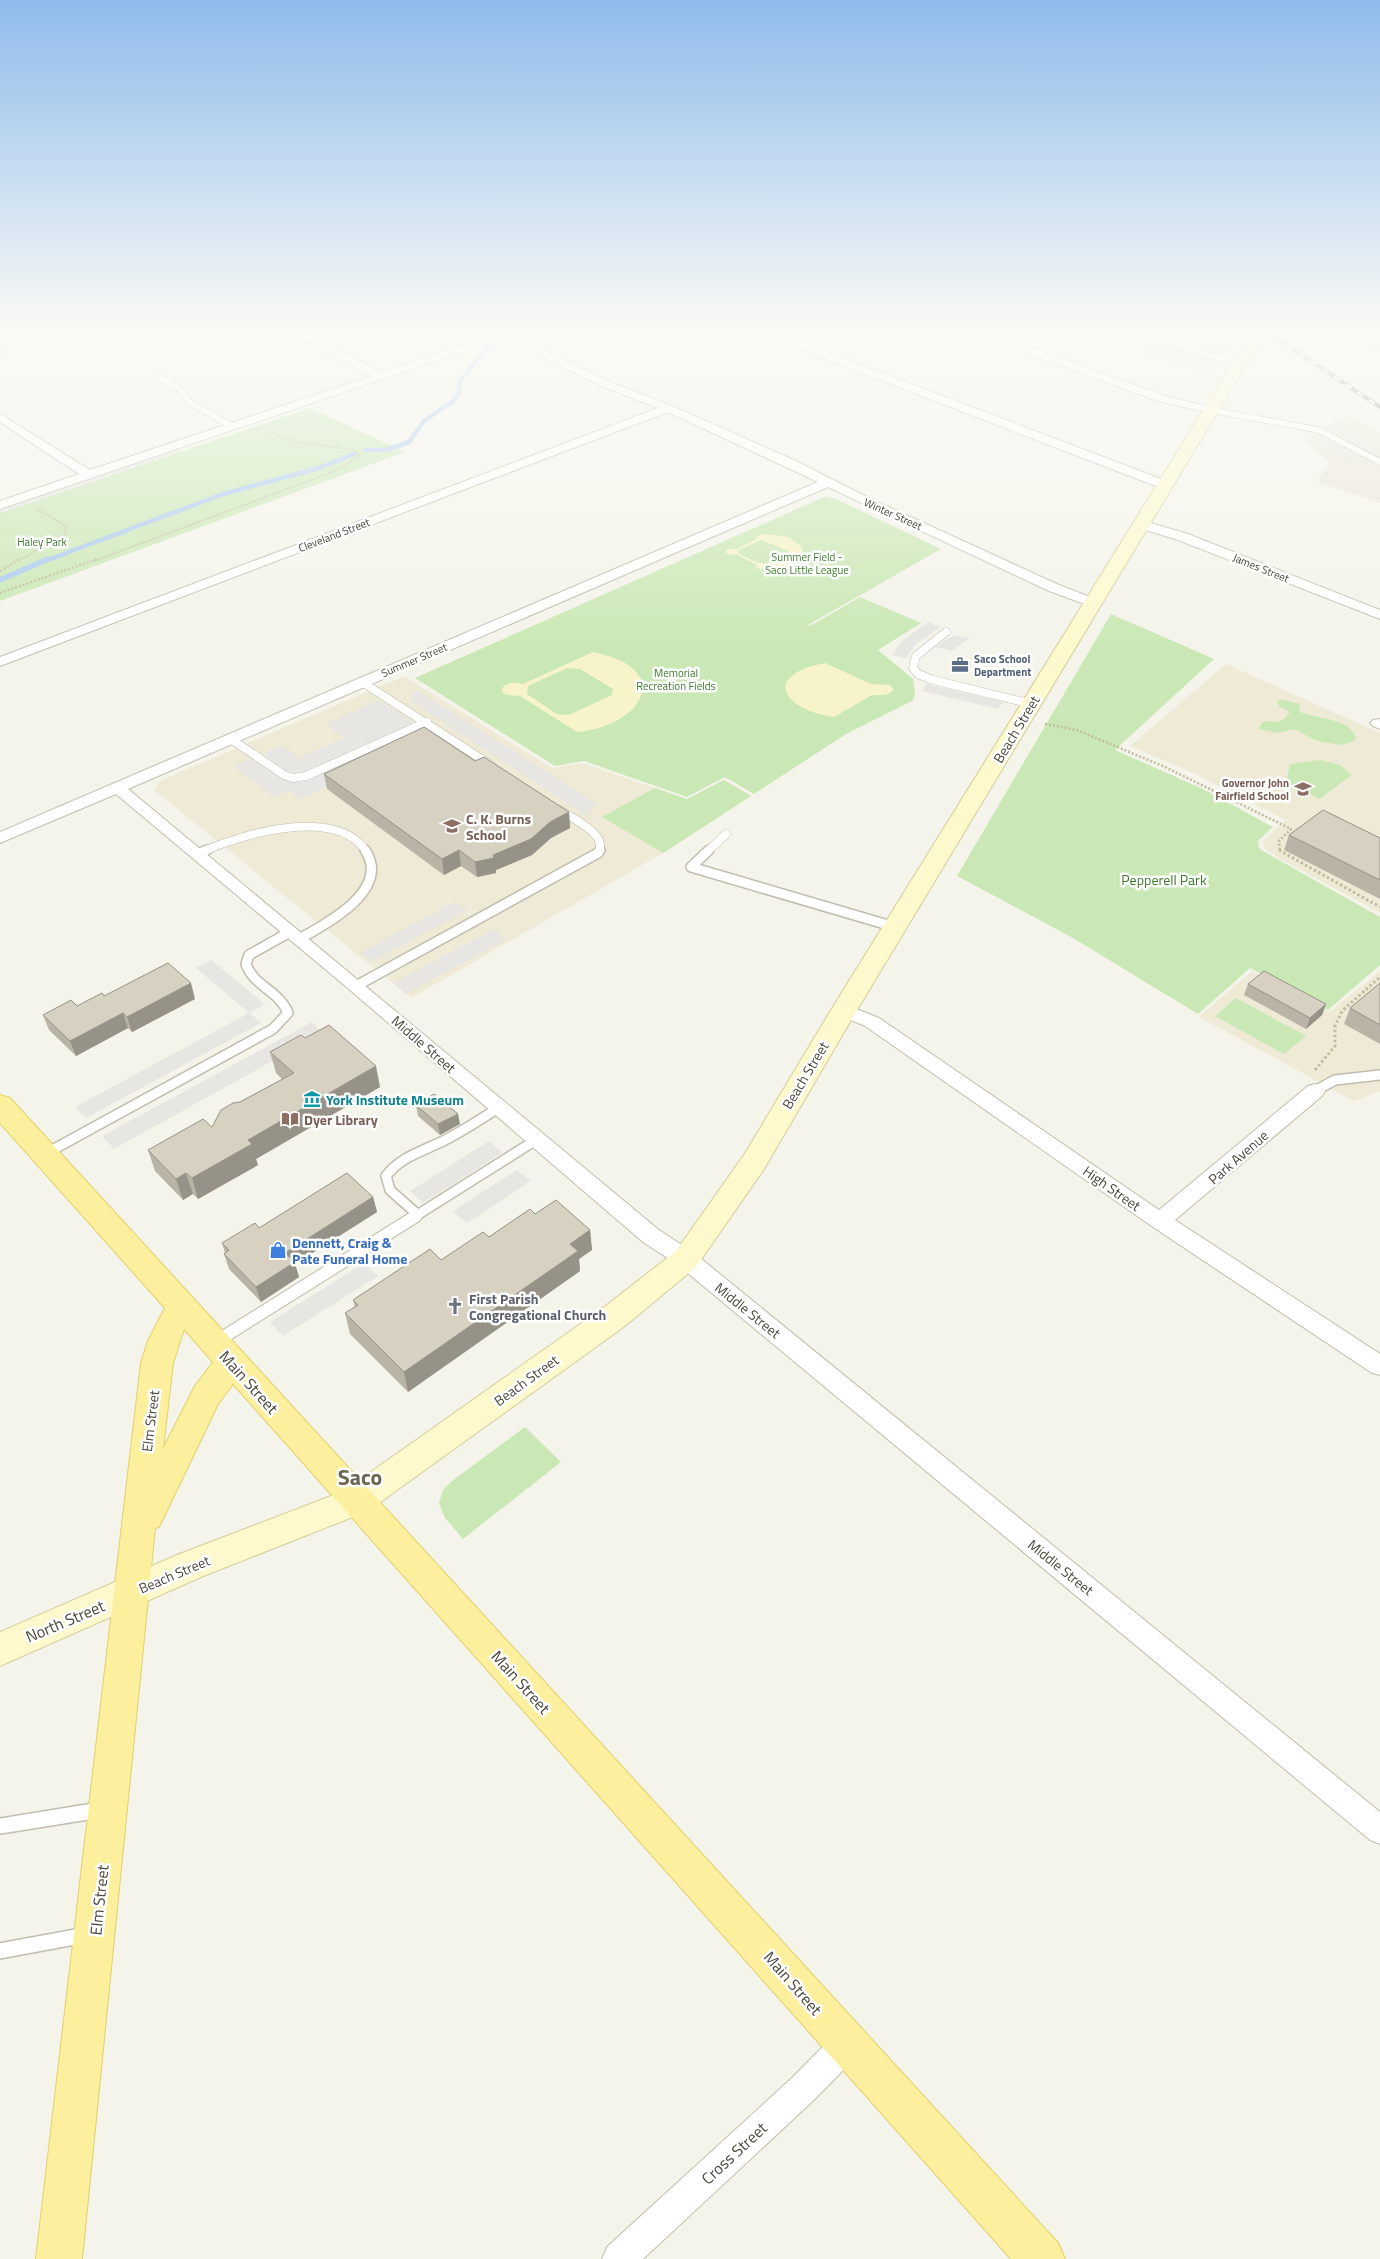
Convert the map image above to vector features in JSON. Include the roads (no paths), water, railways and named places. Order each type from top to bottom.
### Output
[{"type":"main road","name":"Beach Street","points":[[130,1593],[189,1566],[356,1502],[614,1317],[686,1259],[704,1236],[754,1162],[844,1010],[1195,435]]},
{"type":"main road","name":"Main Street","points":[[0,1105],[356,1502],[737,1919],[847,2044],[1042,2259]]},
{"type":"main road","name":"Elm Street","points":[[59,2259],[130,1593],[161,1345],[168,1326],[181,1308]]},
{"type":"main road","name":"Elm Street","points":[[136,1540],[168,1469],[206,1394],[222,1353]]},
{"type":"main road","name":"North Street","points":[[0,1649],[130,1593]]},
{"type":"street","points":[[28,435],[89,475]]},
{"type":"street","points":[[0,505],[208,435]]},
{"type":"street","name":"Cleveland Street","points":[[0,662],[596,435]]},
{"type":"street","name":"Winter Street","points":[[728,435],[1054,588],[1093,603]]},
{"type":"street","points":[[1035,435],[1165,485]]},
{"type":"street","name":"Summer Street","points":[[0,838],[829,482]]},
{"type":"street","name":"James Street","points":[[1141,524],[1183,537],[1380,616]]},
{"type":"street","name":"Middle Street","points":[[118,788],[356,986],[651,1236],[686,1259],[1380,1830]]},
{"type":"street","name":"High Street","points":[[844,1010],[872,1022],[1160,1221],[1380,1366]]},
{"type":"street","name":"Park Avenue","points":[[1160,1221],[1315,1091]]},
{"type":"street","name":"Cross Street","points":[[619,2259],[804,2088],[847,2044]]},
{"type":"lane","points":[[1333,435],[1362,455],[1380,462]]},
{"type":"lane","points":[[946,632],[916,656],[913,665],[918,674],[1027,711]]},
{"type":"lane","points":[[362,682],[500,770]]},
{"type":"lane","points":[[231,739],[284,775],[293,778],[306,776],[427,722]]},
{"type":"lane","points":[[356,986],[590,859],[602,847],[602,841],[598,836],[549,803]]},
{"type":"lane","points":[[44,1154],[281,1023],[288,1013],[287,1007],[250,973],[246,964],[249,956],[339,916],[360,895],[372,870],[371,861],[359,843],[340,833],[325,829],[289,828],[259,832],[230,840],[197,854]]},
{"type":"lane","points":[[726,834],[691,867],[895,927]]},
{"type":"lane","points":[[1315,1091],[1335,1080],[1380,1075]]},
{"type":"lane","points":[[417,1214],[390,1190],[386,1176],[389,1170],[448,1139],[498,1108]]},
{"type":"lane","points":[[222,1353],[417,1214],[536,1140]]},
{"type":"lane","points":[[0,1826],[108,1809]]},
{"type":"lane","points":[[0,1951],[95,1934]]},
{"type":"waterway","points":[[365,450],[386,450],[409,442],[414,435]]},
{"type":"waterway","points":[[45,561],[223,494],[319,468],[354,454]]},
{"type":"waterway","points":[[0,580],[48,559]]},
{"type":"place","name":"Saco School Department","points":[[960,665]]},
{"type":"place","name":"Governor John Fairfield School","points":[[1303,789]]},
{"type":"place","name":"C. K. Burns School","points":[[452,826]]},
{"type":"place","name":"York Institute Museum","points":[[312,1099]]},
{"type":"place","name":"Dyer Library","points":[[290,1119]]},
{"type":"place","name":"Dennett, Craig & Pate Funeral Home","points":[[278,1250]]},
{"type":"place","name":"First Parish Congregational Church","points":[[455,1306]]},
{"type":"district","name":"Saco","points":[[360,1477]]},
{"type":"park label","name":"Haley Park","points":[[42,542]]},
{"type":"park label","name":"Summer Field - Saco Little League","points":[[807,563]]},
{"type":"park label","name":"Memorial Recreation Fields","points":[[676,679]]},
{"type":"park label","name":"Pepperell Park","points":[[1164,879]]}]
